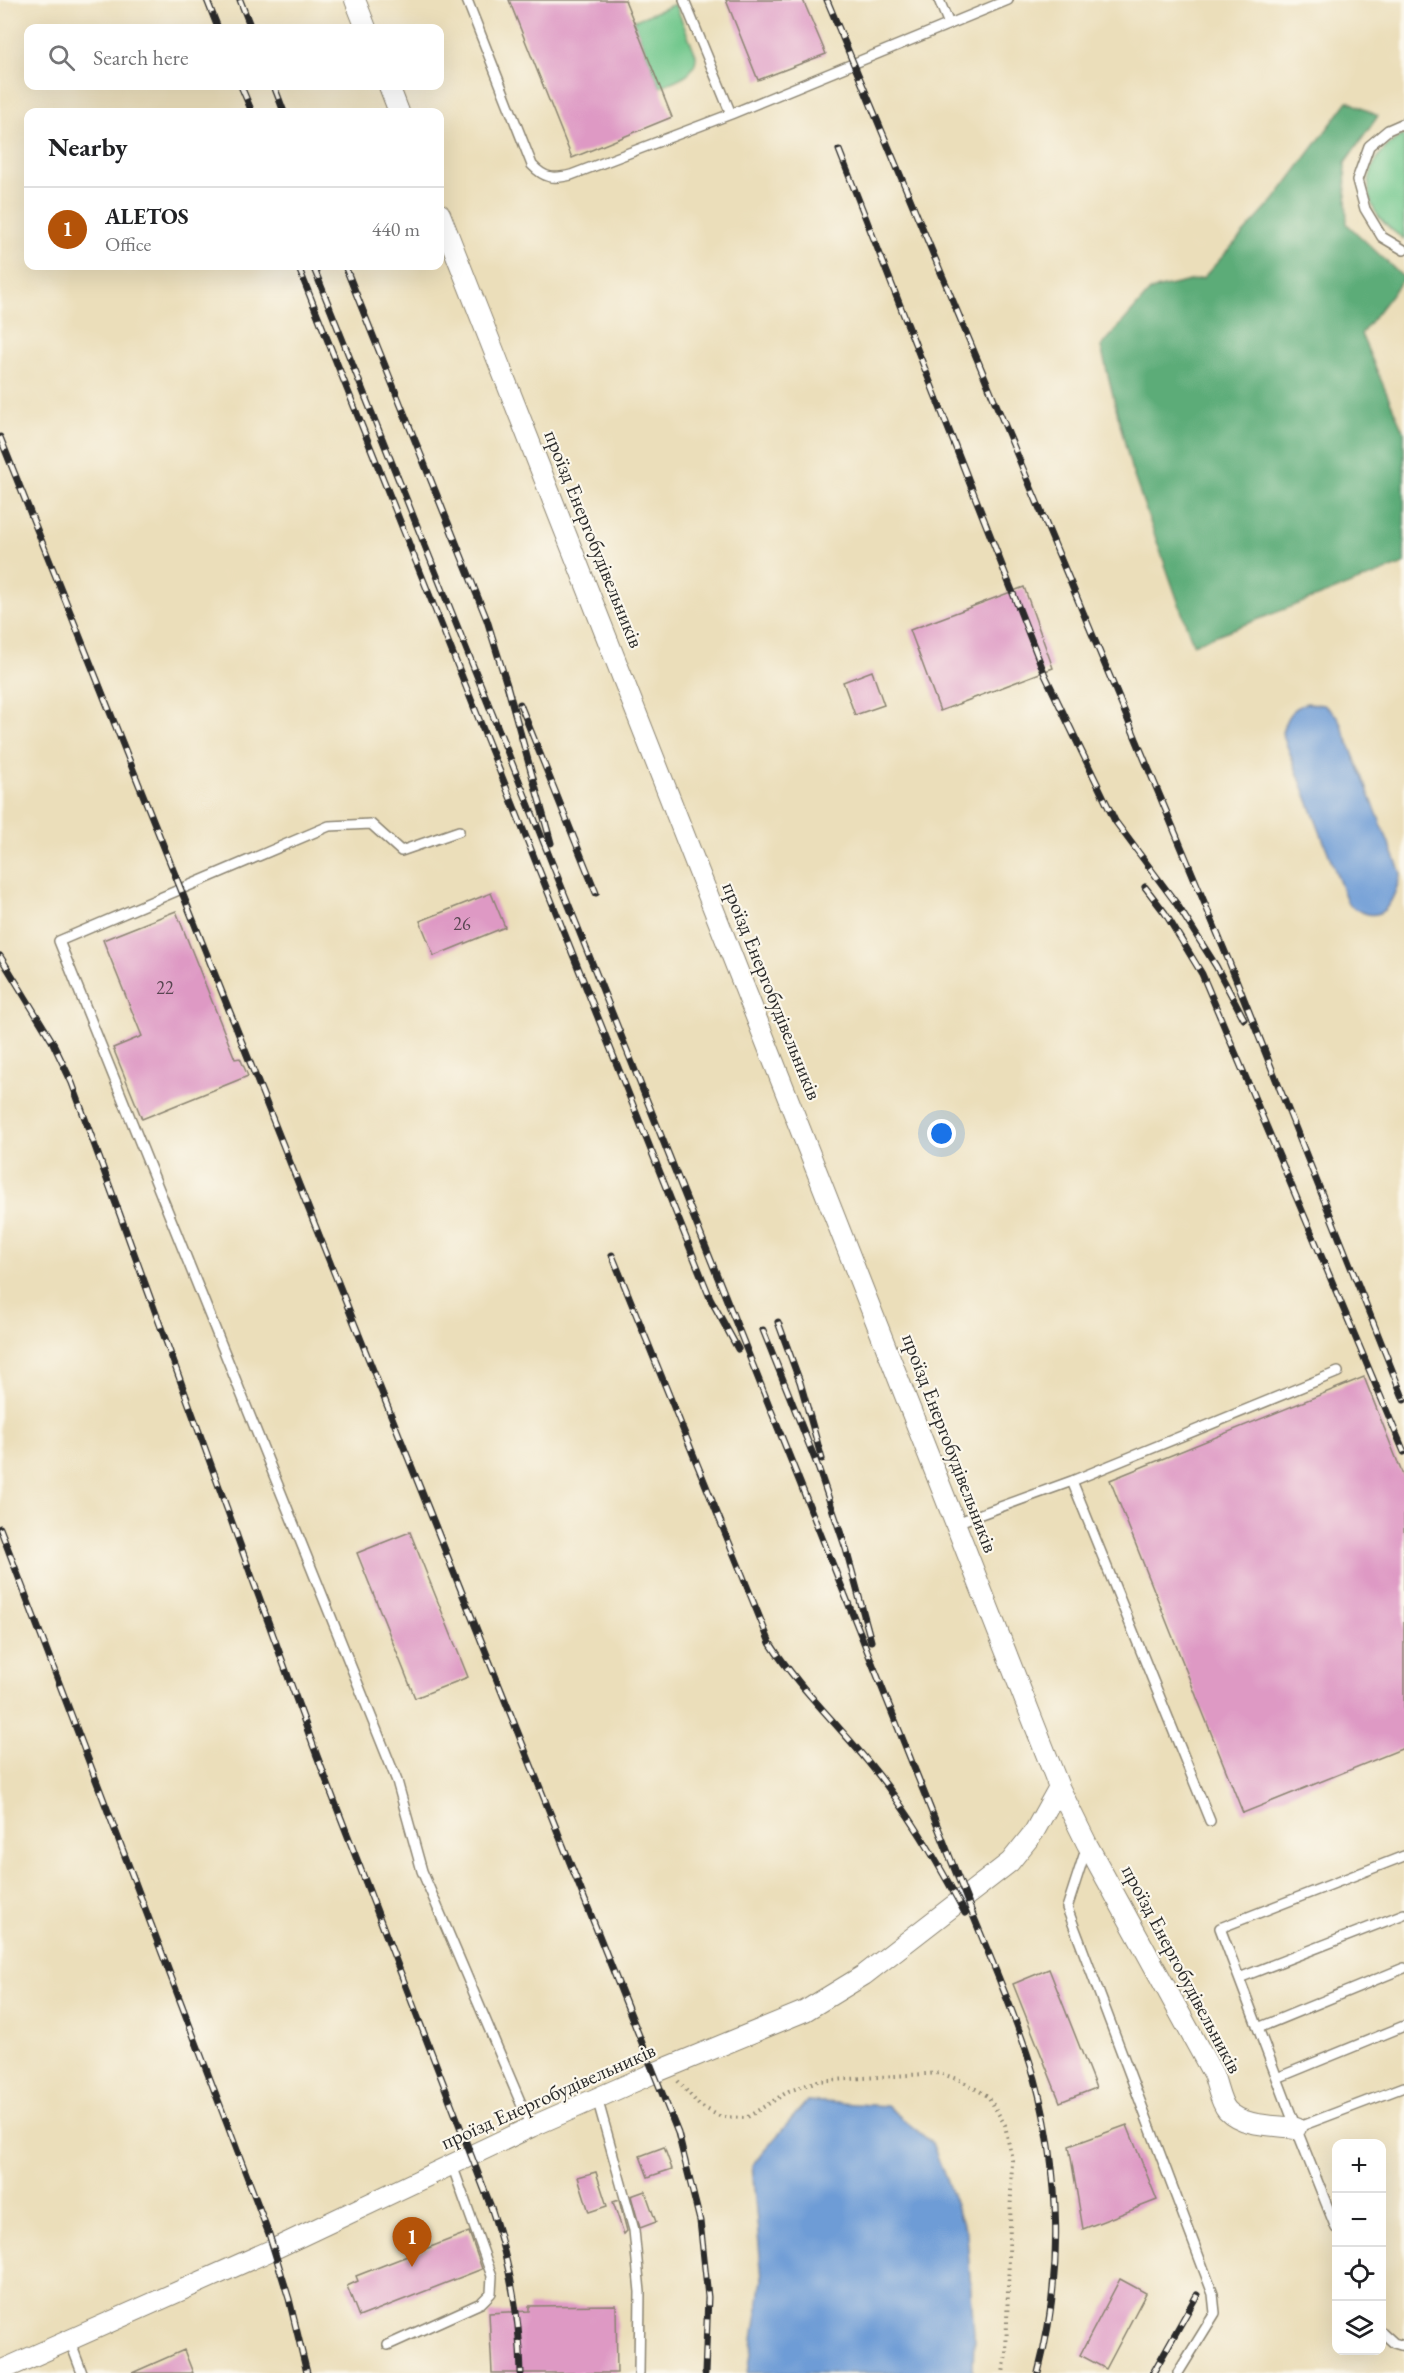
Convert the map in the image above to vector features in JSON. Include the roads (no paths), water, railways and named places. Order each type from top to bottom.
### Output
[{"type":"street","points":[[355,0],[364,24]]},
{"type":"street","points":[[391,90],[397,108]]},
{"type":"street","name":"проїзд Енергобудівельників","points":[[444,224],[1059,1787],[1213,2074],[1226,2109],[1239,2119],[1257,2124],[1296,2127]]},
{"type":"street","name":"проїзд Енергобудівельників","points":[[0,2371],[274,2249],[531,2127],[805,2011],[864,1976],[1010,1862],[1034,1832],[1059,1787]]},
{"type":"lane","points":[[467,0],[532,165],[541,176],[553,179],[572,175],[731,114],[1008,0]]},
{"type":"lane","points":[[684,0],[731,114]]},
{"type":"lane","points":[[939,0],[949,24]]},
{"type":"lane","points":[[1404,123],[1388,130],[1369,146],[1357,180],[1365,209],[1382,237],[1404,250]]},
{"type":"lane","points":[[459,831],[400,851],[371,824],[329,826],[59,941],[397,1781],[422,1871],[531,2127]]},
{"type":"lane","points":[[956,1523],[1072,1481],[1338,1372]]},
{"type":"lane","points":[[1072,1481],[1210,1821]]},
{"type":"lane","points":[[1088,1844],[1067,1908],[1213,2294],[1215,2313],[1178,2373]]},
{"type":"lane","points":[[1332,2218],[1220,1928],[1404,1856]]},
{"type":"lane","points":[[1239,1977],[1404,1914]]},
{"type":"lane","points":[[1258,2028],[1404,1968]]},
{"type":"lane","points":[[1277,2079],[1404,2026]]},
{"type":"lane","points":[[1296,2127],[1404,2087]]},
{"type":"lane","points":[[597,2098],[634,2230],[640,2292],[639,2373]]},
{"type":"lane","points":[[388,2345],[481,2303],[491,2293],[492,2276],[452,2165]]},
{"type":"lane","points":[[1386,2336],[1394,2343],[1404,2346]]},
{"type":"lane","points":[[70,2341],[82,2373]]},
{"type":"water","points":[[1306,703],[1324,705],[1338,717],[1401,873],[1390,903],[1378,914],[1360,911],[1348,904],[1282,733],[1290,715],[1296,708]]},
{"type":"water","points":[[807,2101],[887,2106],[932,2143],[967,2234],[974,2334],[973,2373],[748,2373],[762,2279],[752,2165]]},
{"type":"railway","points":[[207,0],[216,24]]},
{"type":"railway","points":[[240,0],[249,24]]},
{"type":"railway","points":[[827,0],[1228,959],[1404,1400]]},
{"type":"railway","points":[[243,90],[250,108]]},
{"type":"railway","points":[[276,90],[282,108]]},
{"type":"railway","points":[[839,150],[1045,675],[1115,821],[1176,903],[1216,966],[1244,1019]]},
{"type":"railway","points":[[300,270],[710,1298],[738,1349]]},
{"type":"railway","points":[[315,270],[1028,2056],[1044,2115],[1050,2152],[1056,2226],[1052,2300],[1038,2373]]},
{"type":"railway","points":[[347,270],[487,620],[551,843]]},
{"type":"railway","points":[[0,437],[678,2133],[700,2221],[708,2297],[705,2373]]},
{"type":"railway","points":[[520,704],[596,893]]},
{"type":"railway","points":[[1145,887],[1165,913],[1202,974],[1404,1452]]},
{"type":"railway","points":[[0,956],[52,1041],[72,1083],[317,1756],[491,2207],[512,2289],[521,2373]]},
{"type":"railway","points":[[612,1255],[770,1643],[793,1675],[883,1781],[909,1817],[965,1913]]},
{"type":"railway","points":[[778,1322],[800,1382],[822,1459]]},
{"type":"railway","points":[[763,1330],[818,1467],[846,1549],[871,1641]]},
{"type":"railway","points":[[0,1528],[269,2234],[289,2299],[307,2373]]},
{"type":"railway","points":[[1153,2373],[1197,2295]]},
{"type":"place","name":"ALETOS","points":[[412,2267]]}]
